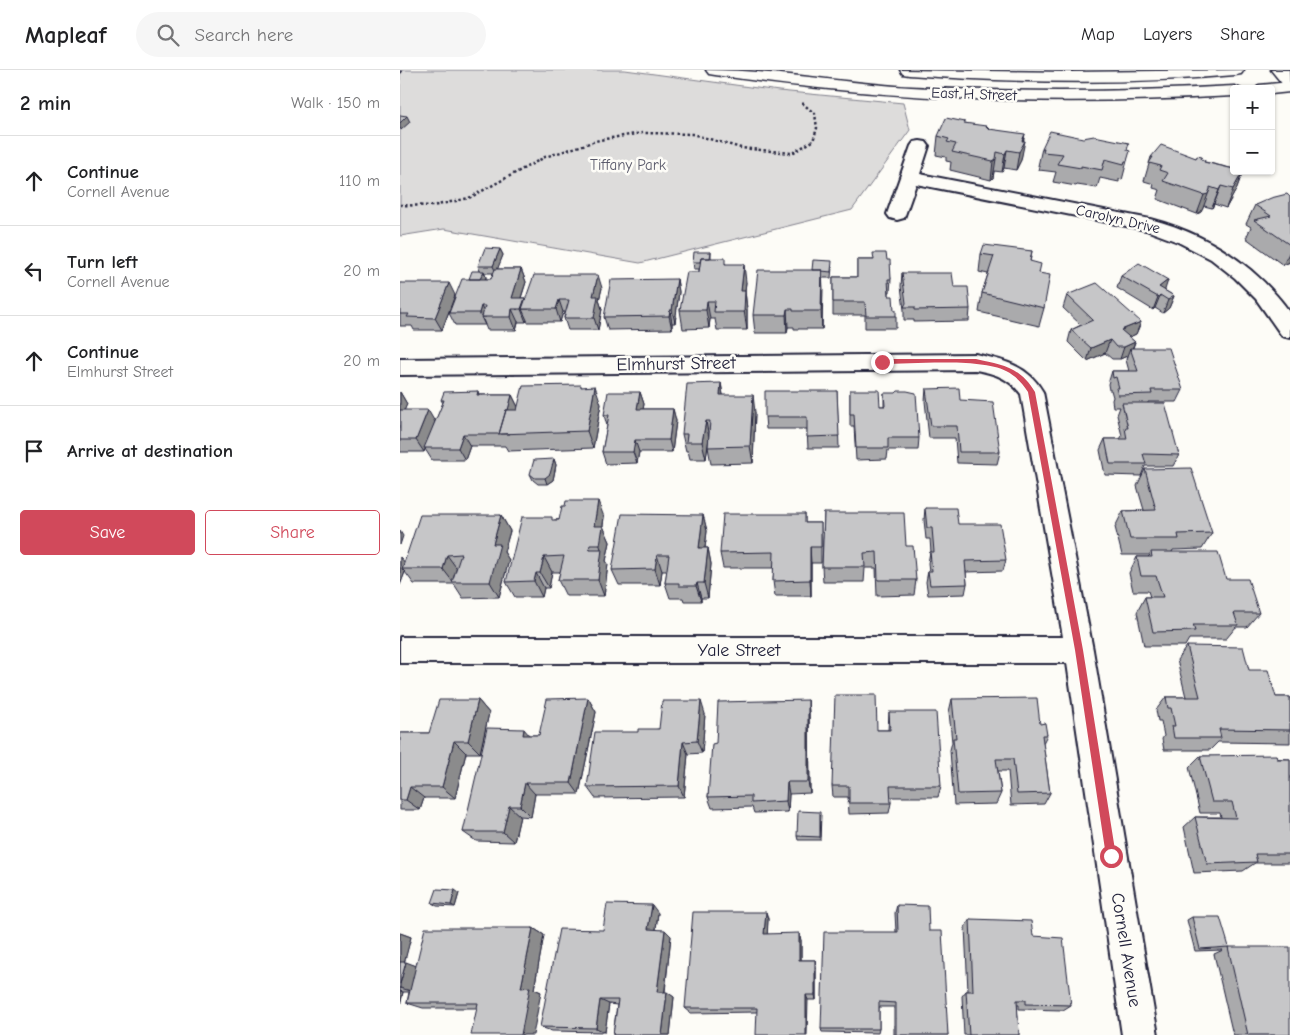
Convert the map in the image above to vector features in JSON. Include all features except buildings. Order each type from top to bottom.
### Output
[{"type":"main road","name":"East H Street","points":[[715,70],[753,73],[795,81],[964,95],[1096,97],[1230,91]]},
{"type":"main road","name":"East H Street","points":[[909,70],[954,74],[1088,78],[1235,70]]},
{"type":"main road","points":[[1280,70],[1290,82]]},
{"type":"main road","points":[[1275,88],[1290,87]]},
{"type":"street","points":[[897,214],[920,146]]},
{"type":"street","name":"Carolyn Drive","points":[[909,177],[1150,225],[1174,233],[1204,246],[1224,259],[1265,295],[1290,331]]},
{"type":"street","name":"Elmhurst Street","points":[[400,367],[952,361]]},
{"type":"street","name":"Cornell Avenue","points":[[952,361],[976,362],[1007,368],[1024,380],[1032,392],[1079,650],[1140,1035]]},
{"type":"street","name":"Yale Street","points":[[400,650],[1079,650]]},
{"type":"path","points":[[400,73],[404,70]]},
{"type":"path","points":[[400,205],[433,206],[469,198],[545,157],[599,140],[642,133],[692,134],[741,148],[792,153],[813,141],[818,128],[815,114],[797,99],[795,81]]},
{"type":"green space","name":"Tiffany Park","points":[[400,70],[625,70],[779,91],[903,103],[910,130],[852,210],[640,263],[444,229],[400,236]]},
{"type":"route","points":[[882,362],[976,362],[1007,368],[1024,380],[1032,392],[1079,650],[1111,856]]}]
